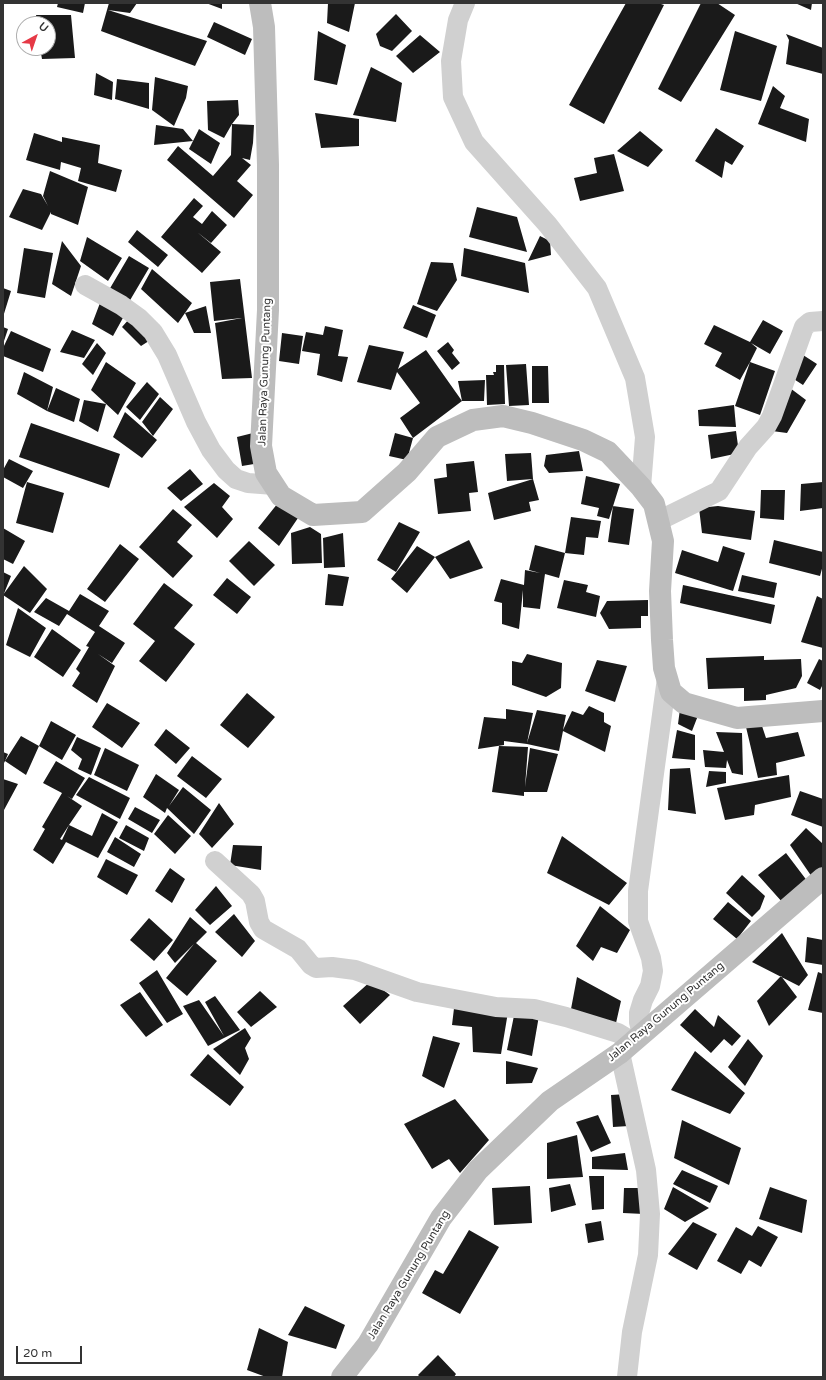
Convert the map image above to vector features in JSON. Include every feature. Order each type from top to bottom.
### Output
[{"type":"street","name":"Jalan Raya Gunung Puntang","points":[[260,3],[264,28],[268,165],[268,310],[261,446],[266,473],[281,496],[313,515],[362,512],[406,472],[437,437],[473,420],[503,416],[532,423],[583,440],[608,452],[641,487],[654,504],[663,541],[660,591],[664,668],[671,692],[684,703],[737,718],[823,711]]},
{"type":"street","points":[[465,3],[458,20],[451,61],[453,97],[474,142],[548,226],[597,288],[635,378],[645,437],[641,487]]},
{"type":"street","points":[[85,285],[121,305],[139,318],[153,332],[167,355],[196,422],[211,450],[226,470],[236,478],[248,483],[274,486]]},
{"type":"street","points":[[658,521],[718,491],[748,447],[769,422],[804,327],[810,322],[823,321]]},
{"type":"street","points":[[627,1377],[632,1332],[648,1255],[650,1214],[632,1043],[639,1022],[639,1013],[650,986],[653,971],[651,958],[638,921],[638,892],[667,678]]},
{"type":"street","points":[[214,861],[251,894],[255,900],[260,922],[264,929],[298,948],[311,965],[316,968],[332,967],[355,970],[417,992],[496,1006],[534,1009],[618,1033],[632,1043]]},
{"type":"street","name":"Jalan Raya Gunung Puntang","points":[[342,1377],[368,1344],[441,1218],[478,1170],[550,1101],[632,1043],[823,878]]},
{"type":"building","points":[[58,3],[85,3],[83,13],[57,7]]},
{"type":"building","points":[[109,3],[137,3],[130,13],[108,10],[207,41],[195,66],[101,31]]},
{"type":"building","points":[[206,3],[222,3],[222,9]]},
{"type":"building","points":[[328,3],[355,3],[349,32],[327,23]]},
{"type":"building","points":[[626,3],[658,3],[664,5],[604,124],[569,105]]},
{"type":"building","points":[[701,3],[717,3],[735,15],[681,102],[658,89]]},
{"type":"building","points":[[795,3],[812,3],[811,10]]},
{"type":"building","points":[[396,14],[412,31],[392,51],[380,46],[376,34]]},
{"type":"building","points":[[71,15],[75,58],[42,59],[41,56],[56,56],[56,16],[36,16]]},
{"type":"building","points":[[214,22],[252,39],[245,55],[207,37]]},
{"type":"building","points":[[318,31],[346,45],[337,85],[314,80]]},
{"type":"building","points":[[735,31],[777,46],[761,101],[720,90]]},
{"type":"building","points":[[786,34],[823,48],[823,74],[786,64],[789,40]]},
{"type":"building","points":[[420,35],[440,52],[413,73],[396,56]]},
{"type":"building","points":[[371,67],[402,83],[396,122],[353,115]]},
{"type":"building","points":[[96,73],[113,82],[112,100],[94,95]]},
{"type":"building","points":[[155,77],[188,86],[186,98],[174,126],[152,110]]},
{"type":"building","points":[[117,79],[149,83],[149,109],[115,99]]},
{"type":"building","points":[[773,86],[785,96],[780,108],[809,119],[806,142],[758,124]]},
{"type":"building","points":[[238,100],[239,115],[224,138],[208,130],[207,101]]},
{"type":"building","points":[[315,113],[359,119],[359,146],[321,148]]},
{"type":"building","points":[[232,124],[254,125],[250,160],[242,158],[251,165],[237,181],[253,195],[234,218],[167,160],[178,146],[213,176],[231,155]]},
{"type":"building","points":[[156,125],[183,129],[193,141],[154,145]]},
{"type":"building","points":[[716,128],[744,146],[732,165],[725,161],[722,178],[695,161]]},
{"type":"building","points":[[199,129],[220,143],[211,164],[189,149]]},
{"type":"building","points":[[640,131],[663,150],[648,167],[617,151]]},
{"type":"building","points":[[34,133],[62,142],[62,137],[100,145],[98,163],[122,170],[116,192],[78,181],[81,168],[61,162],[60,170],[26,160]]},
{"type":"building","points":[[614,154],[624,191],[580,201],[574,178],[597,173],[594,158]]},
{"type":"building","points":[[50,171],[88,187],[78,225],[51,214],[51,212],[42,230],[9,217],[23,189],[41,194],[48,206],[43,196]]},
{"type":"building","points":[[194,198],[203,206],[193,217],[202,224],[212,211],[227,225],[211,243],[197,232],[221,252],[202,273],[161,237]]},
{"type":"building","points":[[477,207],[517,217],[527,252],[469,237]]},
{"type":"building","points":[[137,230],[168,255],[158,267],[128,242]]},
{"type":"building","points":[[540,236],[550,241],[551,255],[528,261]]},
{"type":"building","points":[[87,237],[122,258],[108,281],[80,261]]},
{"type":"building","points":[[62,241],[81,266],[71,296],[52,284]]},
{"type":"building","points":[[24,248],[53,253],[45,298],[17,293]]},
{"type":"building","points":[[464,248],[525,263],[529,293],[461,276]]},
{"type":"building","points":[[129,256],[149,268],[129,302],[109,290]]},
{"type":"building","points":[[431,262],[453,263],[457,280],[437,311],[417,304]]},
{"type":"building","points":[[152,269],[192,303],[178,323],[141,289]]},
{"type":"building","points":[[240,279],[252,378],[222,379],[215,323],[242,318],[214,321],[210,282]]},
{"type":"building","points":[[3,288],[11,291],[3,317]]},
{"type":"building","points":[[100,303],[124,316],[113,336],[92,324]]},
{"type":"building","points":[[413,305],[436,315],[427,338],[403,328]]},
{"type":"building","points":[[206,306],[211,333],[194,333],[185,313]]},
{"type":"building","points":[[130,318],[152,339],[141,346],[122,327]]},
{"type":"building","points":[[763,320],[783,331],[770,354],[751,343],[757,348],[740,380],[715,366],[722,353],[704,344],[714,325],[750,342]]},
{"type":"building","points":[[325,326],[343,330],[338,356],[348,357],[342,382],[317,375],[320,354],[302,351],[306,332],[323,335]]},
{"type":"building","points":[[3,327],[8,329],[3,344]]},
{"type":"building","points":[[72,330],[95,340],[84,358],[60,352]]},
{"type":"building","points":[[11,331],[51,349],[43,372],[3,356],[3,348]]},
{"type":"building","points":[[282,333],[303,336],[299,364],[279,361]]},
{"type":"building","points":[[448,342],[454,350],[452,353],[460,363],[452,370],[437,351]]},
{"type":"building","points":[[97,343],[106,353],[93,375],[82,364]]},
{"type":"building","points":[[369,345],[404,352],[398,369],[426,350],[462,401],[413,438],[400,418],[420,403],[397,372],[391,390],[357,382]]},
{"type":"building","points":[[803,355],[817,364],[803,385],[789,376]]},
{"type":"building","points":[[106,362],[136,383],[118,415],[91,390]]},
{"type":"building","points":[[750,362],[775,371],[760,415],[735,406]]},
{"type":"building","points":[[526,364],[529,405],[509,406],[506,365]]},
{"type":"building","points":[[496,365],[504,365],[505,404],[487,405],[486,375],[494,375],[493,372],[496,372]]},
{"type":"building","points":[[532,366],[548,366],[549,403],[532,403]]},
{"type":"building","points":[[24,372],[53,387],[47,411],[17,394]]},
{"type":"building","points":[[485,380],[484,401],[462,401],[458,381]]},
{"type":"building","points":[[147,382],[159,394],[140,420],[126,407]]},
{"type":"building","points":[[56,388],[80,399],[74,422],[47,411]]},
{"type":"building","points":[[790,388],[806,400],[787,433],[772,431]]},
{"type":"building","points":[[160,397],[173,409],[153,436],[142,422]]},
{"type":"building","points":[[84,400],[106,404],[98,432],[79,421]]},
{"type":"building","points":[[734,405],[736,427],[699,426],[698,410]]},
{"type":"building","points":[[125,412],[157,440],[142,458],[113,437]]},
{"type":"building","points":[[31,423],[120,454],[109,488],[19,457]]},
{"type":"building","points":[[736,431],[739,453],[711,459],[708,435]]},
{"type":"building","points":[[253,433],[260,463],[242,466],[237,437]]},
{"type":"building","points":[[395,433],[413,438],[407,460],[389,456]]},
{"type":"building","points":[[579,451],[583,471],[549,473],[544,466],[546,455]]},
{"type":"building","points":[[531,453],[533,479],[507,481],[505,454]]},
{"type":"building","points":[[9,459],[33,471],[23,488],[3,477],[3,470]]},
{"type":"building","points":[[474,461],[478,492],[469,493],[471,511],[438,514],[434,479],[447,477],[446,464]]},
{"type":"building","points":[[190,469],[203,484],[181,501],[167,488]]},
{"type":"building","points":[[586,476],[620,484],[609,519],[597,516],[599,508],[581,504]]},
{"type":"building","points":[[533,479],[539,500],[529,502],[531,511],[494,520],[488,493]]},
{"type":"building","points":[[27,482],[64,493],[53,533],[16,523]]},
{"type":"building","points":[[823,482],[823,508],[800,511],[801,484]]},
{"type":"building","points":[[214,483],[230,496],[222,507],[233,519],[217,538],[184,507]]},
{"type":"building","points":[[761,490],[785,490],[784,520],[760,518]]},
{"type":"building","points":[[278,503],[298,518],[279,546],[258,528]]},
{"type":"building","points":[[613,506],[634,509],[629,545],[608,542]]},
{"type":"building","points":[[718,506],[755,511],[751,540],[702,533],[699,508]]},
{"type":"building","points":[[173,509],[192,525],[177,542],[193,556],[173,578],[139,547]]},
{"type":"building","points":[[571,517],[601,521],[598,538],[586,537],[584,555],[565,553]]},
{"type":"building","points":[[399,522],[420,532],[396,572],[377,560]]},
{"type":"building","points":[[310,527],[321,534],[322,563],[292,564],[291,533]]},
{"type":"building","points":[[3,528],[25,541],[13,564],[3,559]]},
{"type":"building","points":[[343,533],[345,567],[324,568],[323,538]]},
{"type":"building","points":[[469,540],[483,568],[450,579],[435,557]]},
{"type":"building","points":[[774,540],[823,552],[823,565],[820,576],[769,563]]},
{"type":"building","points":[[249,541],[275,565],[254,586],[229,561]]},
{"type":"building","points":[[120,544],[139,559],[105,602],[87,589]]},
{"type":"building","points":[[535,545],[565,553],[559,578],[545,574],[540,609],[523,607],[523,590],[519,629],[502,624],[502,603],[494,601],[501,579],[524,585],[525,570],[540,573],[529,570]]},
{"type":"building","points":[[417,546],[435,557],[407,593],[391,579]]},
{"type":"building","points":[[723,546],[745,553],[733,591],[675,573],[682,550],[718,562]]},
{"type":"building","points":[[24,566],[47,589],[30,613],[3,595]]},
{"type":"building","points":[[3,572],[11,576],[3,596]]},
{"type":"building","points":[[328,574],[349,577],[343,606],[325,605]]},
{"type":"building","points":[[742,575],[777,583],[774,598],[738,591]]},
{"type":"building","points":[[227,578],[251,597],[237,614],[213,595]]},
{"type":"building","points":[[564,580],[588,585],[586,592],[600,596],[596,617],[557,608]]},
{"type":"building","points":[[164,583],[193,605],[174,628],[195,644],[166,682],[139,661],[155,641],[133,624]]},
{"type":"building","points":[[683,585],[775,605],[771,624],[680,603]]},
{"type":"building","points":[[80,594],[109,611],[99,626],[125,643],[112,663],[98,654],[115,666],[97,703],[72,686],[80,673],[76,669],[89,647],[86,646],[95,632],[67,614],[59,626],[34,612],[46,598],[69,611]]},
{"type":"building","points":[[817,596],[823,599],[823,648],[801,642]]},
{"type":"building","points":[[648,600],[648,616],[641,616],[641,628],[609,629],[600,613],[607,601]]},
{"type":"building","points":[[18,608],[46,628],[30,657],[6,645]]},
{"type":"building","points":[[52,629],[81,650],[63,677],[34,657]]},
{"type":"building","points":[[527,654],[562,663],[561,688],[546,697],[512,685],[512,661],[522,663]]},
{"type":"building","points":[[764,656],[764,660],[801,659],[802,676],[796,688],[766,695],[766,700],[744,701],[744,688],[708,689],[706,658]]},
{"type":"building","points":[[819,659],[823,661],[823,684],[820,690],[807,683]]},
{"type":"building","points":[[597,660],[627,666],[615,702],[585,691]]},
{"type":"building","points":[[247,693],[275,717],[248,748],[220,725]]},
{"type":"building","points":[[107,703],[140,723],[122,748],[92,727]]},
{"type":"building","points":[[589,706],[604,713],[604,722],[611,726],[605,752],[563,731],[559,751],[504,741],[504,745],[478,749],[484,717],[506,719],[506,709],[533,713],[527,743],[537,710],[566,715],[563,730],[572,711],[583,715]]},
{"type":"building","points":[[680,709],[699,713],[692,731],[678,724]]},
{"type":"building","points":[[51,721],[76,735],[62,760],[39,746]]},
{"type":"building","points":[[762,726],[766,738],[798,732],[805,756],[776,763],[777,775],[758,778],[746,727]]},
{"type":"building","points":[[166,729],[190,748],[176,764],[154,745]]},
{"type":"building","points":[[677,730],[695,735],[695,760],[672,758]]},
{"type":"building","points":[[716,732],[742,733],[743,775],[732,773],[727,760],[726,768],[705,767],[703,750],[724,752]]},
{"type":"building","points":[[21,736],[39,746],[26,775],[5,761]]},
{"type":"building","points":[[77,737],[101,748],[91,775],[78,769],[82,759],[71,750]]},
{"type":"building","points":[[499,746],[528,747],[525,787],[530,748],[558,754],[547,792],[524,792],[524,796],[492,792]]},
{"type":"building","points":[[105,748],[139,765],[127,791],[94,775]]},
{"type":"building","points":[[3,752],[8,754],[3,765]]},
{"type":"building","points":[[192,756],[222,779],[206,798],[177,776]]},
{"type":"building","points":[[56,761],[85,778],[72,799],[67,796],[82,806],[69,825],[92,836],[102,813],[118,822],[98,858],[66,842],[53,864],[33,850],[45,829],[42,827],[62,793],[43,783]],"holes":[[[69,825],[62,840],[60,839]]]},
{"type":"building","points":[[690,768],[696,814],[668,810],[670,769]]},
{"type":"building","points":[[709,771],[726,772],[726,783],[706,787]]},
{"type":"building","points":[[156,774],[179,790],[169,806],[183,787],[211,810],[194,834],[167,808],[165,813],[143,797]]},
{"type":"building","points":[[789,775],[791,797],[755,805],[754,815],[725,820],[717,788]]},
{"type":"building","points":[[89,777],[130,798],[120,819],[76,795]]},
{"type":"building","points":[[3,779],[18,784],[4,810],[3,810]]},
{"type":"building","points":[[800,791],[823,799],[823,827],[791,815]]},
{"type":"building","points":[[219,803],[234,824],[212,848],[199,834]]},
{"type":"building","points":[[135,807],[160,820],[152,833],[128,819]]},
{"type":"building","points":[[168,815],[191,836],[175,854],[154,834]]},
{"type":"building","points":[[126,825],[149,838],[144,851],[119,838]]},
{"type":"building","points":[[806,828],[823,844],[823,867],[812,877],[790,845]]},
{"type":"building","points":[[562,836],[627,883],[609,905],[547,873]]},
{"type":"building","points":[[115,837],[141,854],[134,867],[107,852]]},
{"type":"building","points":[[233,845],[262,846],[261,870],[230,865]]},
{"type":"building","points":[[786,853],[808,882],[783,903],[758,875]]},
{"type":"building","points":[[106,859],[138,875],[127,895],[97,877]]},
{"type":"building","points":[[170,868],[185,879],[172,903],[155,891]]},
{"type":"building","points":[[742,875],[765,896],[760,909],[752,917],[726,893]]},
{"type":"building","points":[[216,886],[232,906],[210,925],[195,910]]},
{"type":"building","points":[[728,902],[751,921],[737,939],[713,919]]},
{"type":"building","points":[[600,906],[630,930],[617,953],[601,947],[593,961],[576,946]]},
{"type":"building","points":[[234,914],[255,941],[242,957],[215,932]]},
{"type":"building","points":[[190,917],[207,932],[196,943],[217,961],[187,996],[166,978],[194,944],[175,963],[167,953]]},
{"type":"building","points":[[149,918],[173,940],[154,961],[130,940]]},
{"type":"building","points":[[782,933],[808,975],[799,986],[752,962]]},
{"type":"building","points":[[807,937],[823,940],[823,965],[805,962]]},
{"type":"building","points":[[157,970],[183,1014],[167,1023],[139,983]]},
{"type":"building","points":[[818,972],[823,974],[823,1013],[808,1010]]},
{"type":"building","points":[[781,976],[797,997],[769,1026],[757,1001]]},
{"type":"building","points":[[577,977],[621,1001],[616,1023],[571,1009]]},
{"type":"building","points":[[371,981],[390,995],[360,1024],[343,1006]]},
{"type":"building","points":[[260,991],[277,1007],[251,1027],[237,1012]]},
{"type":"building","points":[[140,992],[163,1025],[146,1037],[120,1005]]},
{"type":"building","points":[[215,996],[240,1030],[208,1046],[183,1006],[199,1000],[224,1036],[205,1002]]},
{"type":"building","points":[[455,1000],[508,1012],[501,1054],[473,1052],[472,1027],[452,1025]]},
{"type":"building","points":[[517,1001],[541,1004],[532,1056],[507,1050]]},
{"type":"building","points":[[695,1009],[714,1027],[718,1015],[741,1036],[732,1046],[724,1039],[711,1053],[680,1025]]},
{"type":"building","points":[[245,1028],[251,1038],[245,1048],[249,1059],[240,1075],[213,1049]]},
{"type":"building","points":[[433,1036],[460,1043],[444,1088],[422,1076]]},
{"type":"building","points":[[748,1039],[763,1056],[745,1086],[728,1067]]},
{"type":"building","points":[[695,1051],[745,1093],[730,1114],[671,1090]]},
{"type":"building","points":[[208,1054],[244,1087],[230,1106],[190,1075]]},
{"type":"building","points":[[506,1061],[538,1068],[532,1083],[506,1084]]},
{"type":"building","points":[[627,1094],[629,1126],[613,1127],[611,1095]]},
{"type":"building","points":[[455,1099],[489,1140],[460,1173],[449,1159],[432,1169],[404,1124]]},
{"type":"building","points":[[598,1115],[611,1143],[591,1152],[576,1122]]},
{"type":"building","points":[[682,1120],[741,1148],[729,1185],[674,1158]]},
{"type":"building","points":[[577,1135],[583,1177],[547,1179],[547,1143]]},
{"type":"building","points":[[625,1153],[628,1170],[592,1169],[592,1157]]},
{"type":"building","points":[[682,1170],[718,1186],[710,1203],[673,1184]]},
{"type":"building","points":[[589,1176],[604,1176],[604,1209],[592,1210]]},
{"type":"building","points":[[570,1184],[576,1205],[551,1212],[549,1188]]},
{"type":"building","points":[[530,1186],[532,1223],[494,1225],[492,1188]]},
{"type":"building","points":[[673,1187],[709,1208],[685,1222],[664,1209]]},
{"type":"building","points":[[770,1187],[807,1200],[802,1233],[759,1219]]},
{"type":"building","points":[[624,1188],[644,1188],[644,1214],[623,1213]]},
{"type":"building","points":[[601,1221],[604,1240],[588,1243],[585,1224]]},
{"type":"building","points":[[693,1222],[717,1234],[697,1270],[668,1254]]},
{"type":"building","points":[[758,1226],[778,1237],[761,1267],[749,1260],[741,1274],[717,1261],[736,1227],[752,1236]]},
{"type":"building","points":[[469,1230],[499,1247],[460,1314],[422,1293],[435,1270],[443,1274]]},
{"type":"building","points":[[305,1306],[345,1325],[336,1349],[288,1335]]},
{"type":"building","points":[[259,1328],[288,1342],[282,1377],[266,1377],[247,1370]]},
{"type":"building","points":[[438,1355],[456,1374],[454,1377],[420,1377],[418,1375]]}]
